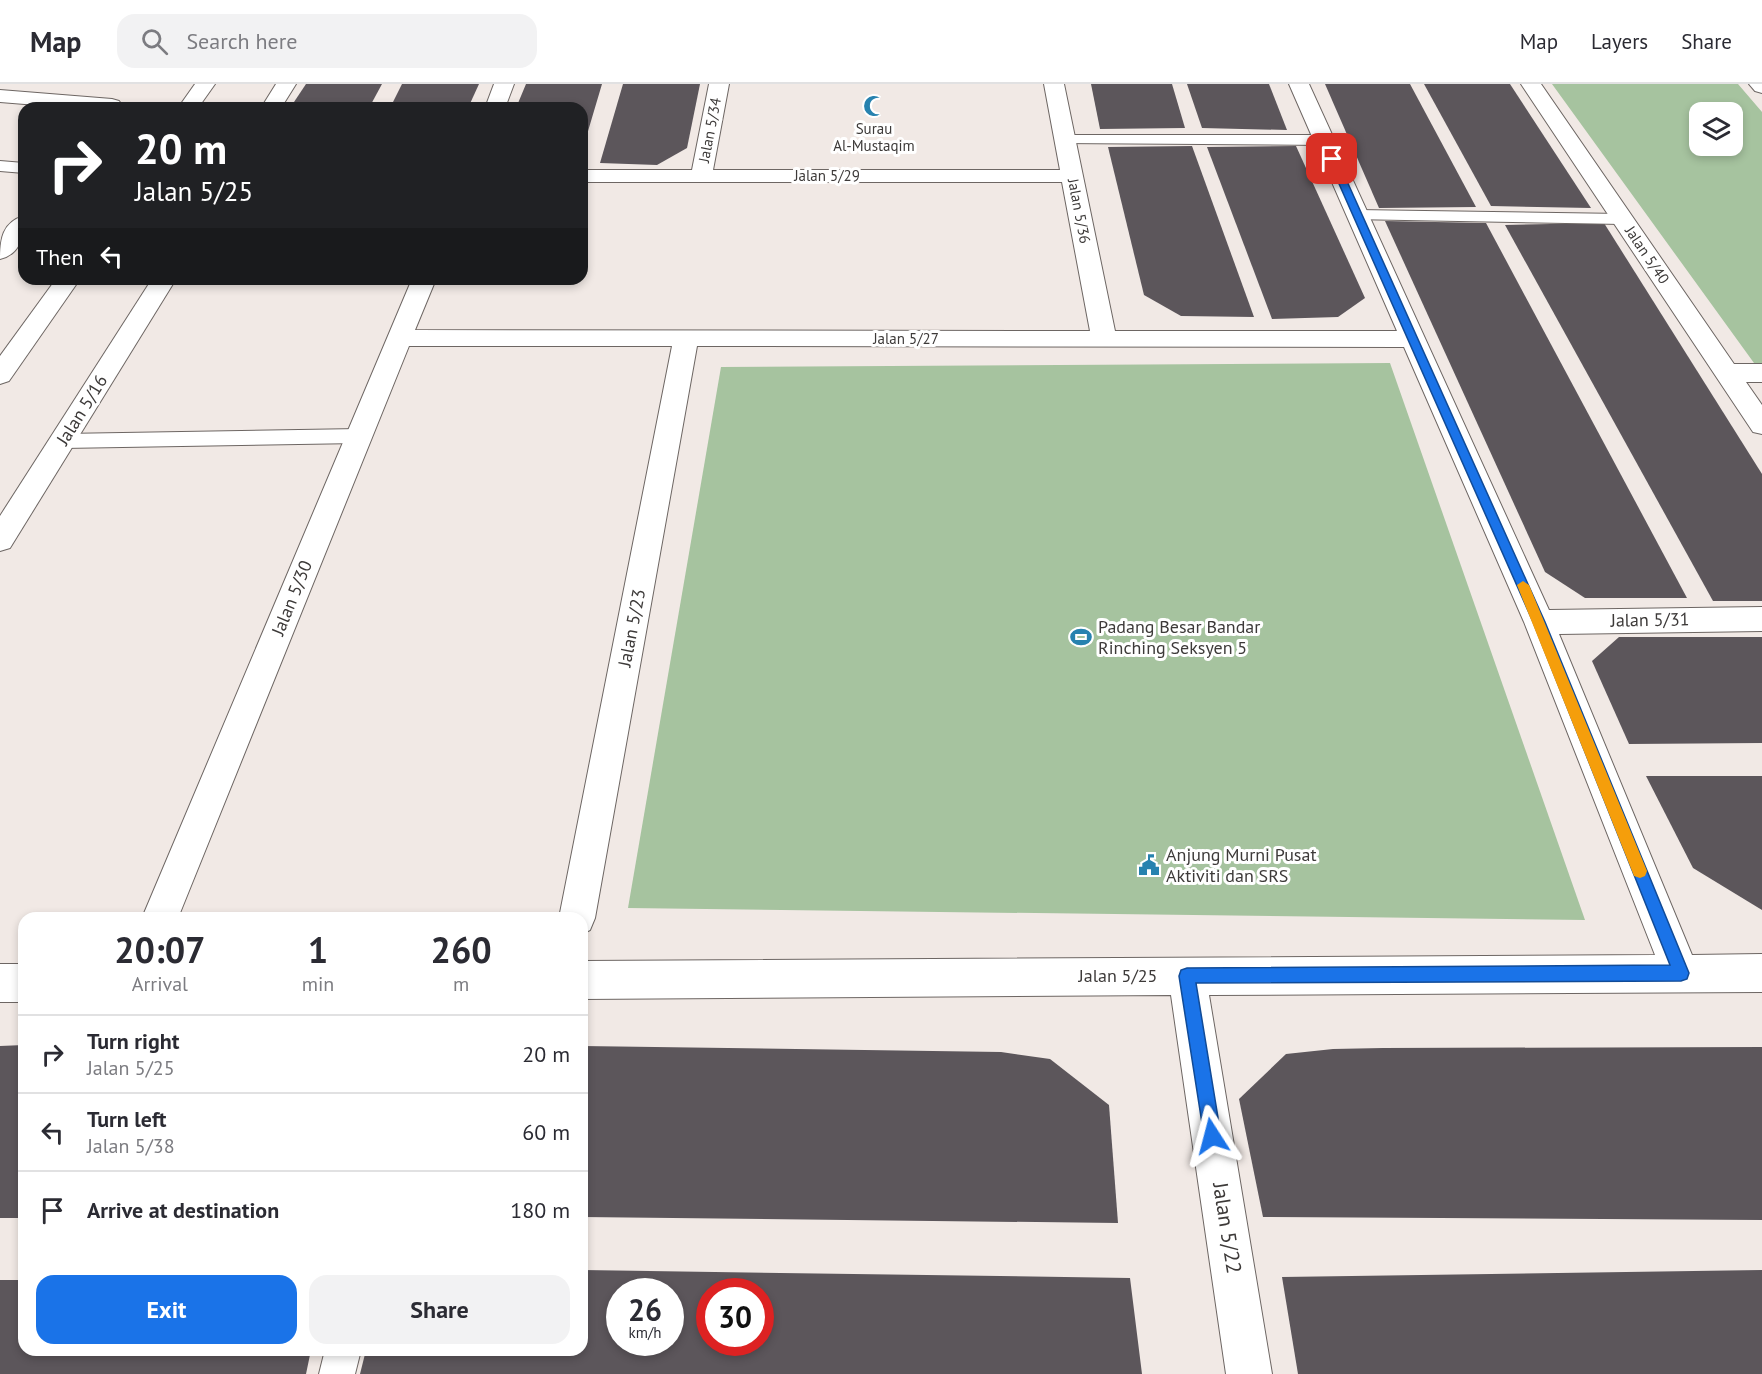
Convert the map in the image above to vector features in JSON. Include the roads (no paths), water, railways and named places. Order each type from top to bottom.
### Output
[{"type":"street","points":[[192,102],[205,84]]},
{"type":"street","points":[[275,102],[286,84]]},
{"type":"street","points":[[497,102],[504,84]]},
{"type":"street","name":"Jalan 5/34","points":[[701,176],[719,84]]},
{"type":"street","name":"Jalan 5/36","points":[[1054,84],[1104,339]]},
{"type":"street","points":[[1299,84],[1539,622],[1681,973]]},
{"type":"street","name":"Jalan 5/40","points":[[1531,84],[1762,425]]},
{"type":"street","points":[[1759,84],[1762,87]]},
{"type":"street","points":[[0,96],[114,101]]},
{"type":"street","name":"Jalan 5/29","points":[[588,176],[1072,176]]},
{"type":"street","points":[[0,252],[18,230]]},
{"type":"street","points":[[0,375],[64,285]]},
{"type":"street","name":"Jalan 5/16","points":[[0,540],[160,285]]},
{"type":"street","name":"Jalan 5/30","points":[[162,912],[422,285]]},
{"type":"street","name":"Jalan 5/27","points":[[400,338],[1413,339]]},
{"type":"street","name":"Jalan 5/23","points":[[578,912],[686,338]]},
{"type":"street","points":[[1727,373],[1762,373]]},
{"type":"street","name":"Jalan 5/31","points":[[1539,622],[1762,619]]},
{"type":"street","name":"Jalan 5/25","points":[[588,980],[1762,973]]},
{"type":"street","name":"Jalan 5/22","points":[[1187,976],[1250,1374]]},
{"type":"street","points":[[0,983],[18,983]]},
{"type":"lane","points":[[1065,140],[1324,140]]},
{"type":"lane","points":[[0,166],[18,168]]},
{"type":"lane","points":[[1357,215],[1622,219]]},
{"type":"lane","points":[[63,441],[359,436]]},
{"type":"lane","points":[[337,1374],[342,1356]]},
{"type":"place","name":"Surau Al-Mustaqim","points":[[874,106]]},
{"type":"place","name":"Padang Besar Bandar Rinching Seksyen 5","points":[[1081,637]]},
{"type":"place","name":"Anjung Murni Pusat Aktiviti dan SRS","points":[[1149,865]]}]
